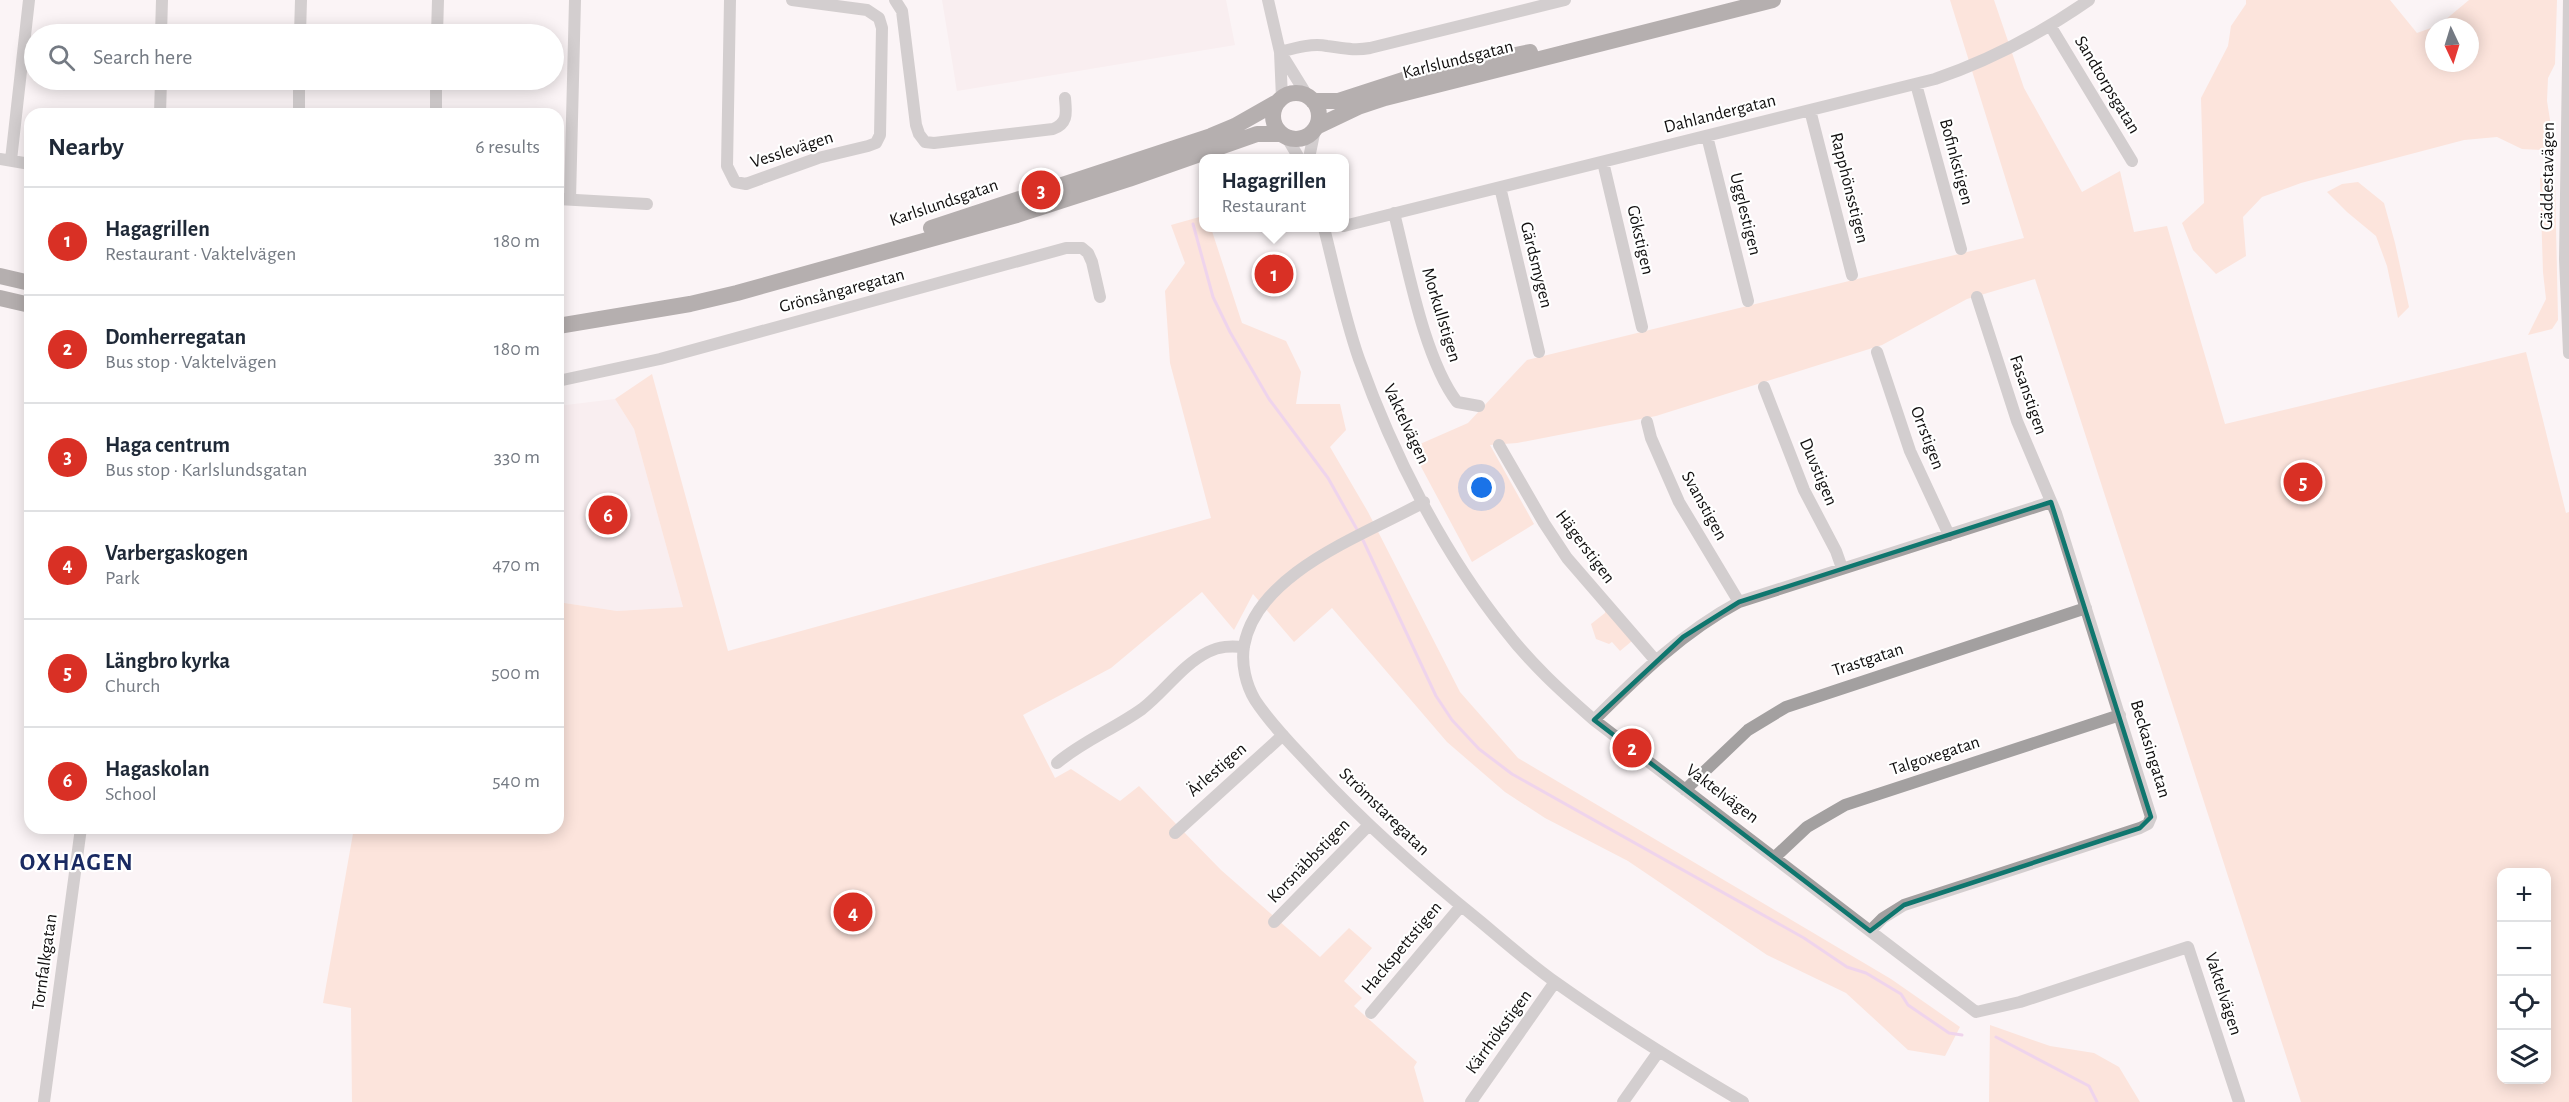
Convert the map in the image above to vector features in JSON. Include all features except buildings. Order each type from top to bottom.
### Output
[{"type":"main road","name":"Karlslundsgatan","points":[[1316,128],[1358,107],[1385,98],[1527,63],[1611,39],[1773,0]]},
{"type":"main road","name":"Karlslundsgatan","points":[[1311,99],[1338,101],[1447,68],[1611,39]]},
{"type":"main road","points":[[1298,93],[1311,99],[1319,113],[1316,128],[1299,138],[1284,135],[1276,127],[1274,118],[1275,109],[1281,100],[1298,93]]},
{"type":"main road","name":"Karlslundsgatan","points":[[790,278],[1022,196],[1211,136],[1235,126],[1281,100]]},
{"type":"main road","name":"Karlslundsgatan","points":[[1200,154],[1257,134],[1284,135]]},
{"type":"main road","name":"Karlslundsgatan","points":[[564,323],[690,304],[790,278],[1017,215],[1199,154]]},
{"type":"main road","points":[[0,276],[24,282]]},
{"type":"main road","points":[[0,298],[24,304]]},
{"type":"street","points":[[25,24],[29,0]]},
{"type":"street","points":[[161,24],[162,0]]},
{"type":"street","points":[[300,24],[301,0]]},
{"type":"street","points":[[437,24],[438,0]]},
{"type":"street","points":[[575,0],[564,199],[647,204]]},
{"type":"street","name":"Vesslevägen","points":[[730,0],[727,166],[735,182],[740,184],[768,177],[818,158],[876,142],[880,135],[882,28],[875,14],[859,9],[792,0]]},
{"type":"street","points":[[895,0],[902,11],[918,134],[925,142],[1053,129],[1061,126],[1065,120],[1065,98]]},
{"type":"street","points":[[1268,0],[1280,52],[1281,100]]},
{"type":"street","points":[[1280,52],[1307,45],[1327,45],[1351,51],[1370,48],[1546,2],[1566,0]]},
{"type":"street","name":"Dahlandergatan","points":[[1349,225],[1916,84],[1972,67],[2051,27],[2089,0]]},
{"type":"street","name":"Gäddestavägen","points":[[2569,0],[2565,259],[2569,353]]},
{"type":"street","name":"Sandtorpsgatan","points":[[2051,27],[2132,161]]},
{"type":"street","points":[[24,33],[5,159],[24,163]]},
{"type":"street","points":[[1280,52],[1311,99]]},
{"type":"street","name":"Bofinkstigen","points":[[1916,84],[1961,249]]},
{"type":"street","points":[[160,108],[161,90]]},
{"type":"street","points":[[299,90],[299,108]]},
{"type":"street","points":[[436,90],[436,108]]},
{"type":"street","name":"Rapphönsstigen","points":[[1810,110],[1852,275]]},
{"type":"street","points":[[1310,154],[1316,128]]},
{"type":"street","points":[[1284,135],[1296,154]]},
{"type":"street","name":"Ugglestigen","points":[[1707,136],[1748,301]]},
{"type":"street","name":"Gökstigen","points":[[1603,162],[1642,327]]},
{"type":"street","name":"Gärdsmygen","points":[[1500,187],[1539,352]]},
{"type":"street","name":"Morkullstigen","points":[[1394,213],[1421,318],[1447,388],[1457,402],[1479,406]]},
{"type":"street","name":"Vaktelvägen","points":[[1329,232],[1358,356],[1385,423],[1424,502],[1462,568],[1505,630],[1542,673],[1594,720],[1976,1012],[2020,1002],[2188,947],[2239,1102]]},
{"type":"street","name":"Grönsångaregatan","points":[[564,380],[660,359],[1066,248],[1082,248],[1088,253],[1100,297]]},
{"type":"street","name":"Fasanstigen","points":[[1977,297],[2011,405],[2051,502]]},
{"type":"street","name":"Orrstigen","points":[[1877,352],[1910,451],[1949,535]]},
{"type":"street","name":"Duvstigen","points":[[1764,387],[1804,490],[1836,551],[1842,568]]},
{"type":"street","name":"Svanstigen","points":[[1647,422],[1679,502],[1739,603]]},
{"type":"street","name":"Hägerstigen","points":[[1499,445],[1567,558],[1656,661]]},
{"type":"street","name":"Strömstaregatan","points":[[1424,502],[1309,564],[1274,591],[1252,621],[1244,647],[1243,659],[1248,686],[1255,699],[1283,735],[1369,825],[1431,882],[1555,982],[1659,1051],[1743,1102]]},
{"type":"street","points":[[1594,720],[1656,661],[1698,626],[1739,603],[2051,502]]},
{"type":"street","name":"Beckasingatan","points":[[1870,931],[1890,912],[1919,899],[2148,824],[2151,817],[2051,502]]},
{"type":"street","name":"Trastgatan","points":[[1685,790],[1748,730],[1794,704],[2086,608]]},
{"type":"street","points":[[1057,763],[1074,748],[1114,728],[1142,708],[1205,653],[1222,646],[1244,647]]},
{"type":"street","name":"Talgoxegatan","points":[[1775,857],[1807,827],[1845,805],[2120,715]]},
{"type":"street","name":"Ärlestigen","points":[[1175,833],[1283,735]]},
{"type":"street","name":"Korsnäbbstigen","points":[[1274,922],[1369,825]]},
{"type":"street","name":"Tornfalkgatan","points":[[44,1102],[80,834]]},
{"type":"street","name":"Hackspettstigen","points":[[1371,1014],[1461,906]]},
{"type":"street","name":"Kärrhökstigen","points":[[1471,1102],[1555,982]]},
{"type":"street","points":[[1623,1102],[1659,1051]]},
{"type":"highlighted area","points":[[2051,502],[2151,817],[2140,828],[1904,905],[1870,931],[1594,720],[1683,637],[1739,602]]},
{"type":"shaded area","points":[[942,0],[1226,0],[1235,45],[957,91]]},
{"type":"shaded area","points":[[1950,0],[1994,0],[2024,88],[2082,192],[2120,171],[2134,232],[2167,226],[2225,424],[2526,352],[2566,513],[2569,512],[2569,1102],[2301,1102],[2035,279],[1967,299],[1882,345],[1656,416],[1517,443],[1490,445],[1534,524],[1472,562],[1411,448],[1468,423],[1527,360],[2024,238]]},
{"type":"shaded area","points":[[2246,0],[2390,0],[2417,33],[2425,30],[2425,72],[2479,72],[2479,18],[2447,18],[2469,0],[2557,0],[2555,64],[2548,78],[2547,101],[2554,145],[2552,161],[2544,162],[2544,150],[2522,149],[2497,137],[2464,140],[2301,183],[2262,197],[2243,217],[2246,256],[2216,274],[2193,250],[2182,223],[2204,203],[2201,98],[2228,46],[2231,26],[2246,4]]},
{"type":"shaded area","points":[[2540,178],[2555,179],[2558,320],[2552,329],[2528,335],[2546,299]]},
{"type":"shaded area","points":[[2358,182],[2384,203],[2409,307],[2398,318],[2387,266],[2376,236],[2327,192],[2342,184]]},
{"type":"shaded area","points":[[1199,217],[1199,232],[1212,232],[1242,323],[1286,341],[1301,372],[1296,404],[1340,404],[1346,430],[1330,447],[1368,512],[1460,692],[1518,758],[1891,979],[1960,1027],[1945,1056],[1908,1050],[1846,993],[1767,955],[1628,861],[1545,818],[1505,792],[1447,742],[1332,608],[1294,642],[1253,594],[1234,630],[1202,592],[1111,668],[1023,715],[1055,778],[1071,769],[1120,801],[1139,786],[1221,870],[1320,957],[1349,928],[1372,948],[1344,981],[1362,998],[1354,1006],[1417,1062],[1414,1067],[1424,1102],[352,1102],[351,1008],[323,1003],[353,834],[564,834],[564,603],[617,611],[683,607],[634,429],[615,399],[652,374],[728,651],[1211,518],[1170,363],[1165,291],[1185,263],[1171,225]]},
{"type":"shaded area","points":[[615,399],[634,429],[683,607],[617,611],[564,603],[564,405]]},
{"type":"shaded area","points":[[1605,610],[1632,641],[1620,651],[1612,642],[1609,644],[1596,639],[1591,624],[1605,613]]},
{"type":"shaded area","points":[[1990,1025],[2050,1046],[2094,1053],[2119,1067],[2140,1102],[1989,1102]]},
{"type":"waterway","points":[[1193,224],[1213,297],[1230,332],[1269,399],[1328,478],[1359,533]]},
{"type":"waterway","points":[[1362,538],[1436,696],[1452,720],[1479,749],[1512,774],[1804,938],[1847,967],[1866,973],[1901,994],[1908,1005],[1949,1033],[1962,1035]]},
{"type":"waterway","points":[[1996,1037],[2089,1086],[2097,1102]]},
{"type":"place","name":"Haga centrum","points":[[1041,190]]},
{"type":"place","name":"Hagagrillen","points":[[1274,274]]},
{"type":"place","name":"Längbro kyrka","points":[[2303,482]]},
{"type":"place","name":"Hagaskolan","points":[[608,515]]},
{"type":"place","name":"Domherregatan","points":[[1632,748]]},
{"type":"place","name":"Varbergaskogen","points":[[853,912]]},
{"type":"district","name":"OXHAGEN","points":[[77,863]]}]
